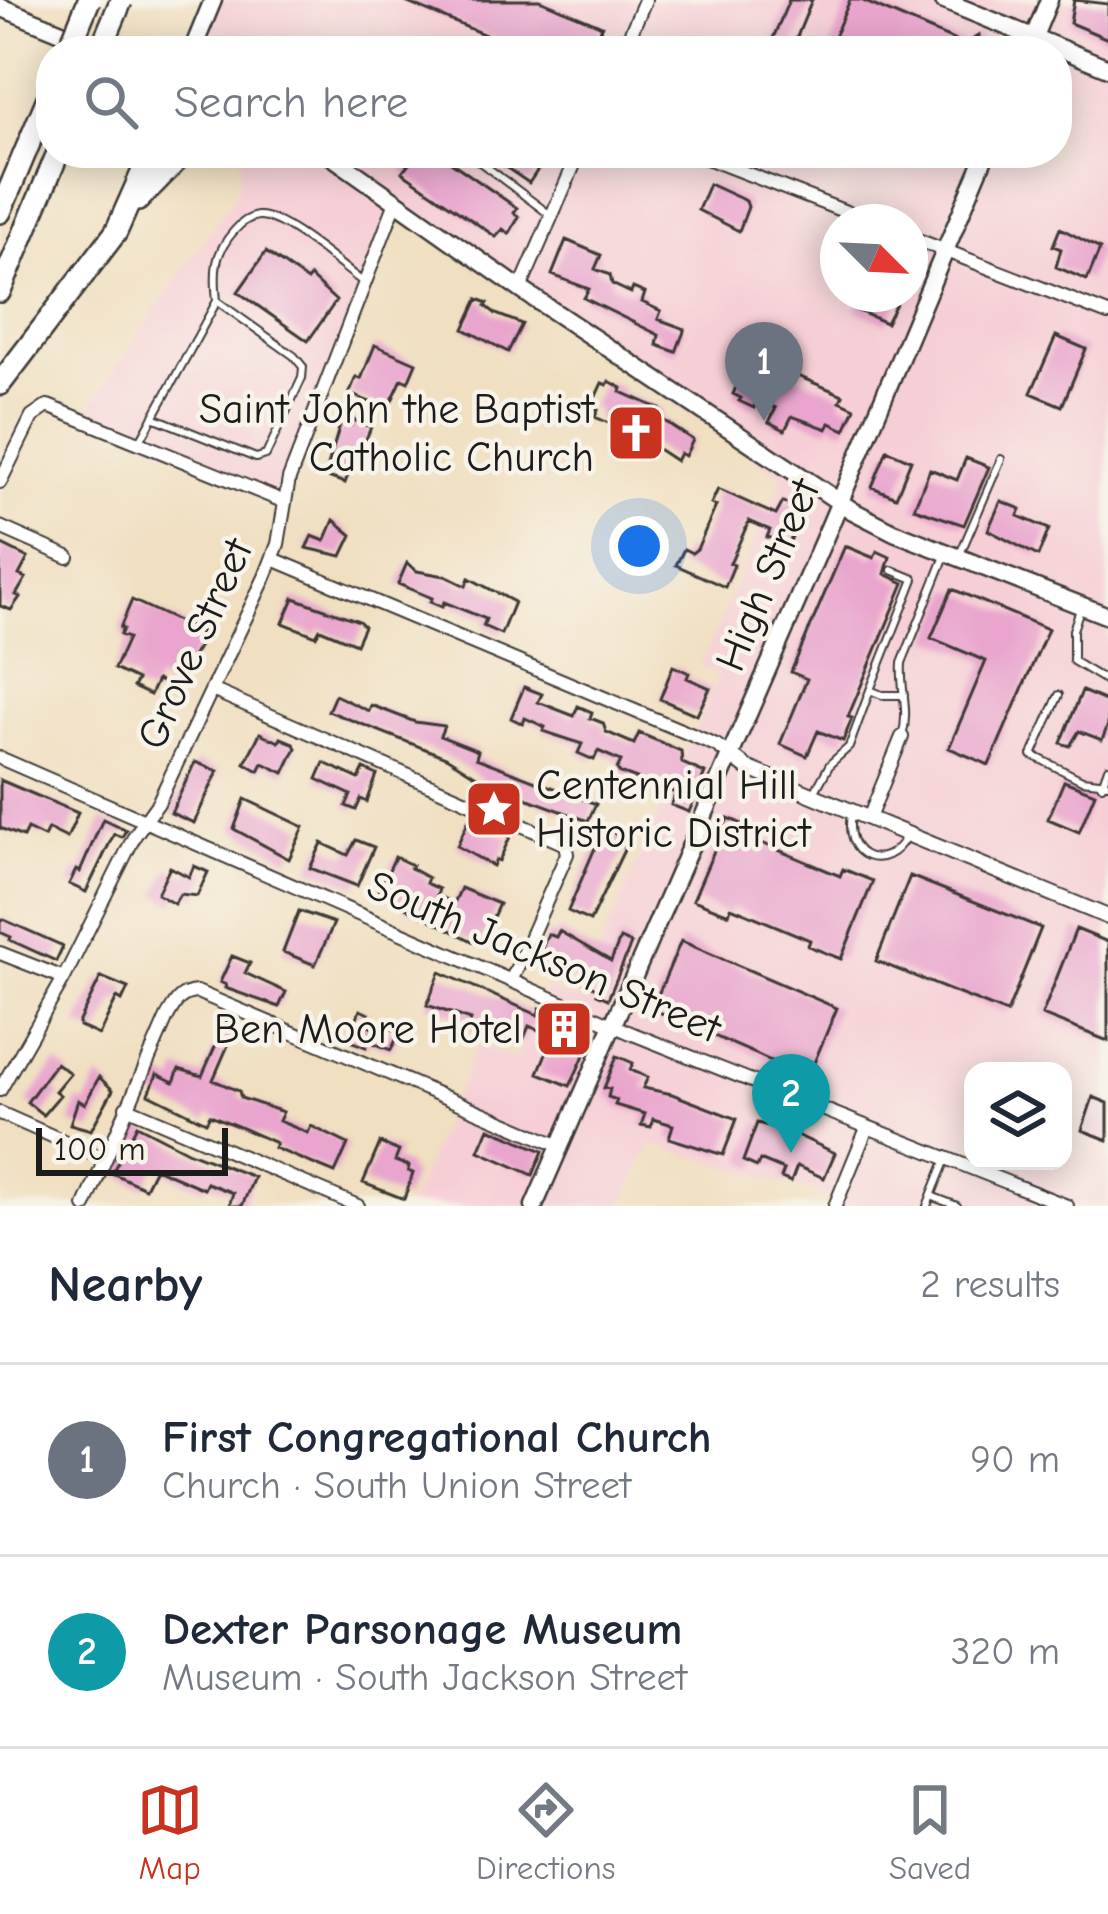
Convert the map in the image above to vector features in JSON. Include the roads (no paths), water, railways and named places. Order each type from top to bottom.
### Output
[{"type":"highway","points":[[74,36],[89,0]]},
{"type":"highway","points":[[109,36],[121,1]]},
{"type":"highway","points":[[0,212],[36,127]]},
{"type":"highway","points":[[0,291],[52,168]]},
{"type":"highway","points":[[129,209],[145,168]]},
{"type":"highway","points":[[0,384],[77,288],[129,209],[169,168]]},
{"type":"main road","points":[[198,36],[213,0]]},
{"type":"main road","points":[[942,0],[1014,36]]},
{"type":"main road","points":[[1033,36],[1049,0]]},
{"type":"main road","points":[[0,8],[68,36]]},
{"type":"main road","points":[[1072,57],[1108,68]]},
{"type":"main road","points":[[347,168],[840,502],[894,532],[1108,616]]},
{"type":"main road","name":"High Street","points":[[534,1206],[980,168]]},
{"type":"street","points":[[629,36],[645,0]]},
{"type":"street","points":[[520,289],[573,168]]},
{"type":"street","points":[[733,168],[826,204]]},
{"type":"street","name":"Grove Street","points":[[0,1090],[147,820],[273,559],[289,479],[396,202]]},
{"type":"street","points":[[928,244],[1108,314]]},
{"type":"street","points":[[0,482],[32,417],[42,407],[55,407],[285,502]]},
{"type":"street","points":[[0,527],[68,557]]},
{"type":"street","points":[[273,559],[716,745],[747,768],[1108,916]]},
{"type":"street","points":[[212,690],[566,844],[567,854],[512,980]]},
{"type":"street","points":[[869,818],[902,737]]},
{"type":"street","name":"South Jackson Street","points":[[0,758],[615,1025],[1061,1205]]},
{"type":"street","points":[[0,953],[64,978]]},
{"type":"street","points":[[85,1206],[167,1017],[181,996],[197,992],[560,1146]]},
{"type":"street","points":[[126,1107],[358,1206]]},
{"type":"street","points":[[0,1113],[104,1159]]},
{"type":"street","points":[[835,1206],[867,1128]]},
{"type":"lane","points":[[488,168],[552,216]]},
{"type":"lane","points":[[139,443],[217,301],[215,262],[221,245],[242,223],[260,216],[278,221],[365,284]]},
{"type":"lane","points":[[153,417],[256,458],[266,455],[273,445],[303,367],[217,301]]},
{"type":"lane","points":[[902,737],[908,716],[902,663],[1001,459]]},
{"type":"lane","points":[[813,795],[830,764],[849,747],[914,579],[892,570]]},
{"type":"lane","points":[[1082,606],[1073,630],[1072,661],[1108,682]]},
{"type":"lane","points":[[870,690],[904,695]]},
{"type":"lane","points":[[1058,695],[1032,755],[1082,780],[1105,784],[1108,768]]},
{"type":"lane","points":[[852,811],[848,831],[855,847],[870,855],[885,859],[898,852],[908,834]]},
{"type":"lane","points":[[927,1206],[946,1159]]},
{"type":"lane","points":[[932,1196],[957,1206]]},
{"type":"place","name":"First Congregational Church","points":[[764,421]]},
{"type":"place","name":"Saint John the Baptist Catholic Church","points":[[636,433]]},
{"type":"place","name":"Centennial Hill Historic District","points":[[494,809]]},
{"type":"place","name":"Ben Moore Hotel","points":[[564,1029]]},
{"type":"place","name":"Dexter Parsonage Museum","points":[[791,1153]]}]
